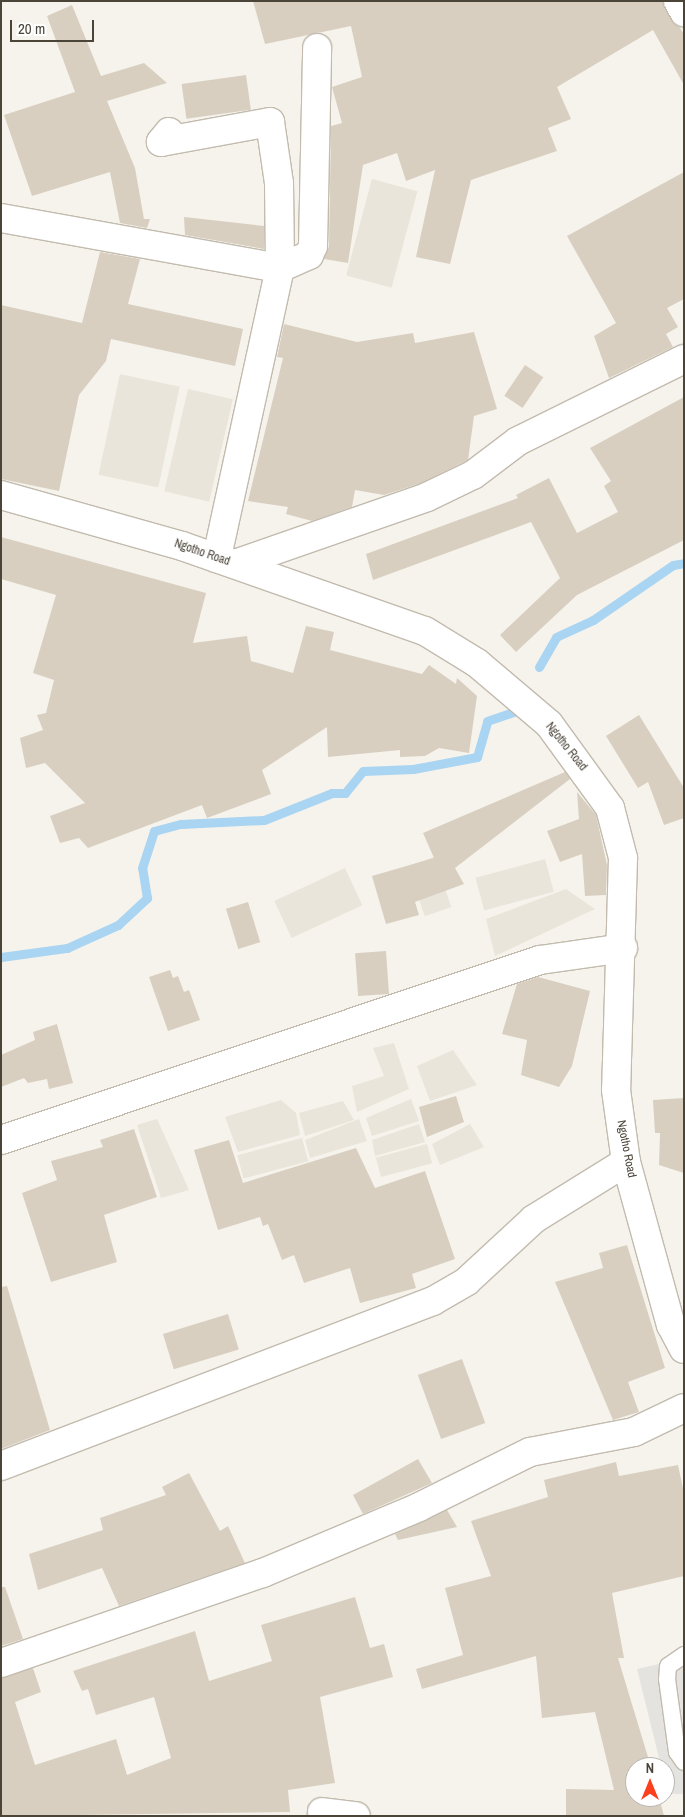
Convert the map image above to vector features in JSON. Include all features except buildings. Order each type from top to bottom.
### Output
[{"type":"street","points":[[678,1],[684,12]]},
{"type":"street","points":[[1,218],[280,268],[309,255],[313,246],[317,48]]},
{"type":"street","points":[[169,132],[161,142],[270,122],[283,229],[280,268],[226,561],[427,497],[473,475],[518,441],[684,359]]},
{"type":"street","name":"Ngotho Road","points":[[1,495],[226,561],[425,631],[477,663],[549,724],[610,808],[623,858],[623,948],[616,1090],[626,1162],[671,1325],[684,1349]]},
{"type":"street","points":[[1,1140],[540,960],[623,948]]},
{"type":"street","points":[[1,1466],[433,1302],[467,1281],[534,1218],[626,1162]]},
{"type":"street","points":[[1,1663],[263,1573],[419,1508],[530,1452],[634,1432],[684,1408]]},
{"type":"street","points":[[322,1812],[356,1816]]},
{"type":"lane","points":[[684,1655],[668,1666],[667,1679],[677,1752],[684,1762]]},
{"type":"shaded area","points":[[372,179],[417,191],[392,288],[346,276]]},
{"type":"shaded area","points":[[120,374],[180,387],[158,487],[99,475]]},
{"type":"shaded area","points":[[188,389],[233,399],[209,502],[164,491]]},
{"type":"shaded area","points":[[434,857],[451,907],[425,916],[408,866]]},
{"type":"shaded area","points":[[545,859],[554,892],[484,910],[475,878]]},
{"type":"shaded area","points":[[345,868],[362,905],[292,938],[274,901]]},
{"type":"shaded area","points":[[566,889],[595,909],[495,956],[486,919]]},
{"type":"shaded area","points":[[394,1043],[409,1089],[357,1112],[352,1086],[384,1076],[373,1048]]},
{"type":"shaded area","points":[[453,1050],[477,1085],[430,1101],[417,1066]]},
{"type":"shaded area","points":[[411,1099],[419,1121],[372,1136],[366,1118]]},
{"type":"shaded area","points":[[281,1100],[296,1113],[300,1135],[238,1152],[225,1117]]},
{"type":"shaded area","points":[[343,1101],[354,1120],[305,1136],[299,1113]]},
{"type":"shaded area","points":[[157,1119],[189,1190],[161,1198],[137,1125]]},
{"type":"shaded area","points":[[359,1119],[367,1141],[310,1158],[305,1140]]},
{"type":"shaded area","points":[[419,1124],[425,1142],[375,1156],[372,1140]]},
{"type":"shaded area","points":[[470,1124],[484,1147],[440,1165],[432,1144]]},
{"type":"shaded area","points":[[302,1138],[308,1161],[243,1179],[237,1155]]},
{"type":"shaded area","points":[[427,1144],[432,1163],[381,1177],[376,1158]]},
{"type":"shaded area","points":[[684,1658],[684,1794],[675,1794],[675,1757],[659,1757],[637,1669]]},
{"type":"waterway","points":[[539,667],[556,637],[593,620],[673,565],[684,563]]},
{"type":"waterway","points":[[1,957],[67,948],[118,925],[147,898],[142,868],[154,831],[181,824],[264,820],[332,793],[345,793],[363,771],[413,769],[477,757],[487,721],[516,711]]}]
